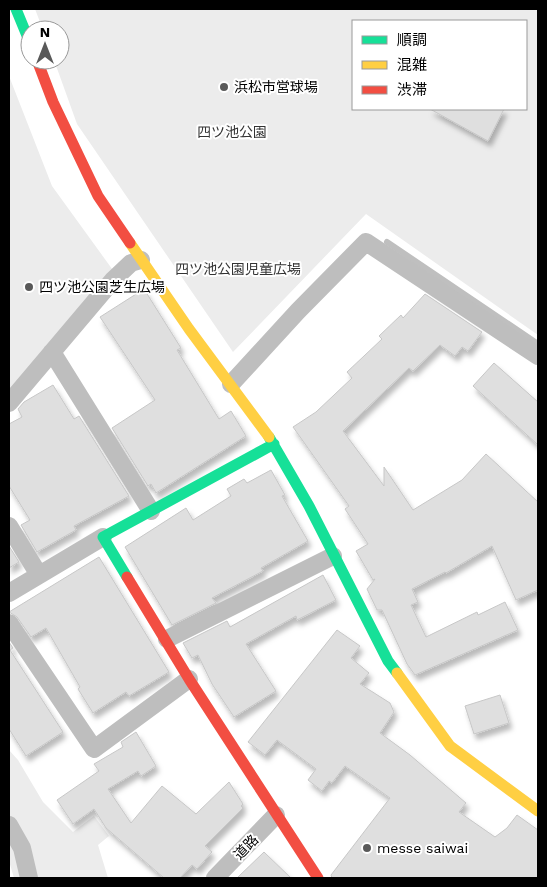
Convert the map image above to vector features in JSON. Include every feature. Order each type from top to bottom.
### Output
[{"type":"street","points":[[41,70],[53,102],[98,196],[189,329],[274,444],[388,661],[450,746],[538,811]]},
{"type":"street","points":[[231,384],[298,311],[366,242],[538,356]]},
{"type":"street","points":[[9,402],[112,280],[131,263],[141,260]]},
{"type":"street","points":[[52,352],[151,511]]},
{"type":"street","points":[[9,593],[103,537],[274,444]]},
{"type":"street","points":[[9,526],[39,574]]},
{"type":"street","points":[[103,537],[189,679],[318,878]]},
{"type":"street","points":[[166,639],[333,556]]},
{"type":"street","points":[[9,623],[94,749],[189,679]]},
{"type":"street","name":"道路","points":[[215,878],[276,815]]},
{"type":"street","points":[[9,825],[22,848],[29,878]]},
{"type":"green space","name":"四ツ池公園","points":[[35,9],[538,9],[538,335],[366,214],[233,352],[77,124],[58,70],[70,70],[70,20],[39,20]]},
{"type":"green space","points":[[9,76],[52,186],[115,273],[9,392]]},
{"type":"green space","points":[[9,750],[18,760],[43,802],[73,832],[94,816],[109,836],[98,845],[108,878],[14,878],[9,861]]},
{"type":"building","points":[[432,110],[504,110],[488,141]]},
{"type":"building","points":[[144,289],[181,348],[177,350],[219,419],[231,411],[246,436],[156,493],[151,484],[148,486],[112,428],[155,400],[100,317]]},
{"type":"building","points":[[425,294],[482,332],[468,351],[462,347],[455,356],[440,345],[413,371],[409,368],[343,431],[384,486],[384,467],[413,510],[462,480],[486,454],[538,502],[538,590],[516,600],[492,546],[446,573],[412,589],[418,602],[411,605],[426,637],[477,612],[478,615],[505,602],[518,630],[415,675],[407,664],[382,610],[377,610],[367,589],[375,579],[373,580],[356,551],[368,544],[345,509],[349,506],[293,427],[316,412],[352,378],[347,372],[382,339],[379,336],[401,315],[403,318]]},
{"type":"building","points":[[494,363],[538,402],[538,445],[473,386]]},
{"type":"building","points":[[53,385],[74,419],[79,416],[129,496],[74,526],[76,530],[37,552],[21,525],[30,520],[9,486],[9,424],[22,417],[18,409],[24,402]]},
{"type":"building","points":[[271,470],[285,495],[282,496],[308,541],[261,568],[263,571],[212,598],[216,603],[172,625],[125,547],[186,508],[193,520],[231,496],[227,489],[244,479],[247,483]]},
{"type":"building","points":[[9,546],[19,562],[9,568]]},
{"type":"building","points":[[99,557],[169,672],[129,696],[126,692],[93,713],[78,689],[80,687],[46,628],[31,637],[17,617],[9,612]]},
{"type":"building","points":[[323,575],[336,600],[297,620],[296,616],[246,644],[276,691],[234,717],[212,684],[198,655],[192,658],[183,643],[227,621],[230,627]]},
{"type":"building","points":[[337,630],[360,646],[351,658],[369,673],[360,684],[390,703],[394,712],[380,733],[410,755],[466,803],[459,812],[495,837],[507,828],[517,815],[538,830],[538,878],[332,878],[331,875],[390,798],[345,766],[332,783],[329,781],[322,791],[308,780],[316,769],[277,740],[265,755],[248,742]]},
{"type":"building","points":[[9,642],[13,648],[10,650],[63,732],[26,756],[9,729]]},
{"type":"building","points":[[500,695],[509,723],[474,734],[465,706]]},
{"type":"building","points":[[136,732],[156,766],[141,776],[138,771],[108,789],[131,823],[162,786],[196,814],[229,782],[243,804],[241,806],[243,808],[205,846],[212,852],[197,869],[192,865],[180,878],[164,878],[106,828],[94,809],[73,824],[57,800],[99,771],[94,764],[123,747],[121,742]]},
{"type":"building","points":[[264,852],[291,878],[237,878]]},
{"type":"waterway","points":[[387,242],[538,344]]},
{"type":"traffic: fast","points":[[16,9],[21,20]]},
{"type":"traffic: fast","points":[[269,437],[309,506],[388,661],[397,673]]},
{"type":"traffic: fast","points":[[127,577],[103,537],[274,444]]},
{"type":"traffic: slow","points":[[130,243],[189,329],[269,437]]},
{"type":"traffic: slow","points":[[397,673],[450,746],[538,811]]},
{"type":"traffic: jam","points":[[41,70],[53,102],[98,196],[130,243]]},
{"type":"traffic: jam","points":[[127,577],[189,679],[318,878]]},
{"type":"place","name":"浜松市営球場","points":[[224,87]]},
{"type":"place","name":"四ツ池公園芝生広場","points":[[29,287]]},
{"type":"place","name":"messe saiwai","points":[[367,848]]},
{"type":"park label","name":"四ツ池公園児童広場","points":[[238,269]]}]
